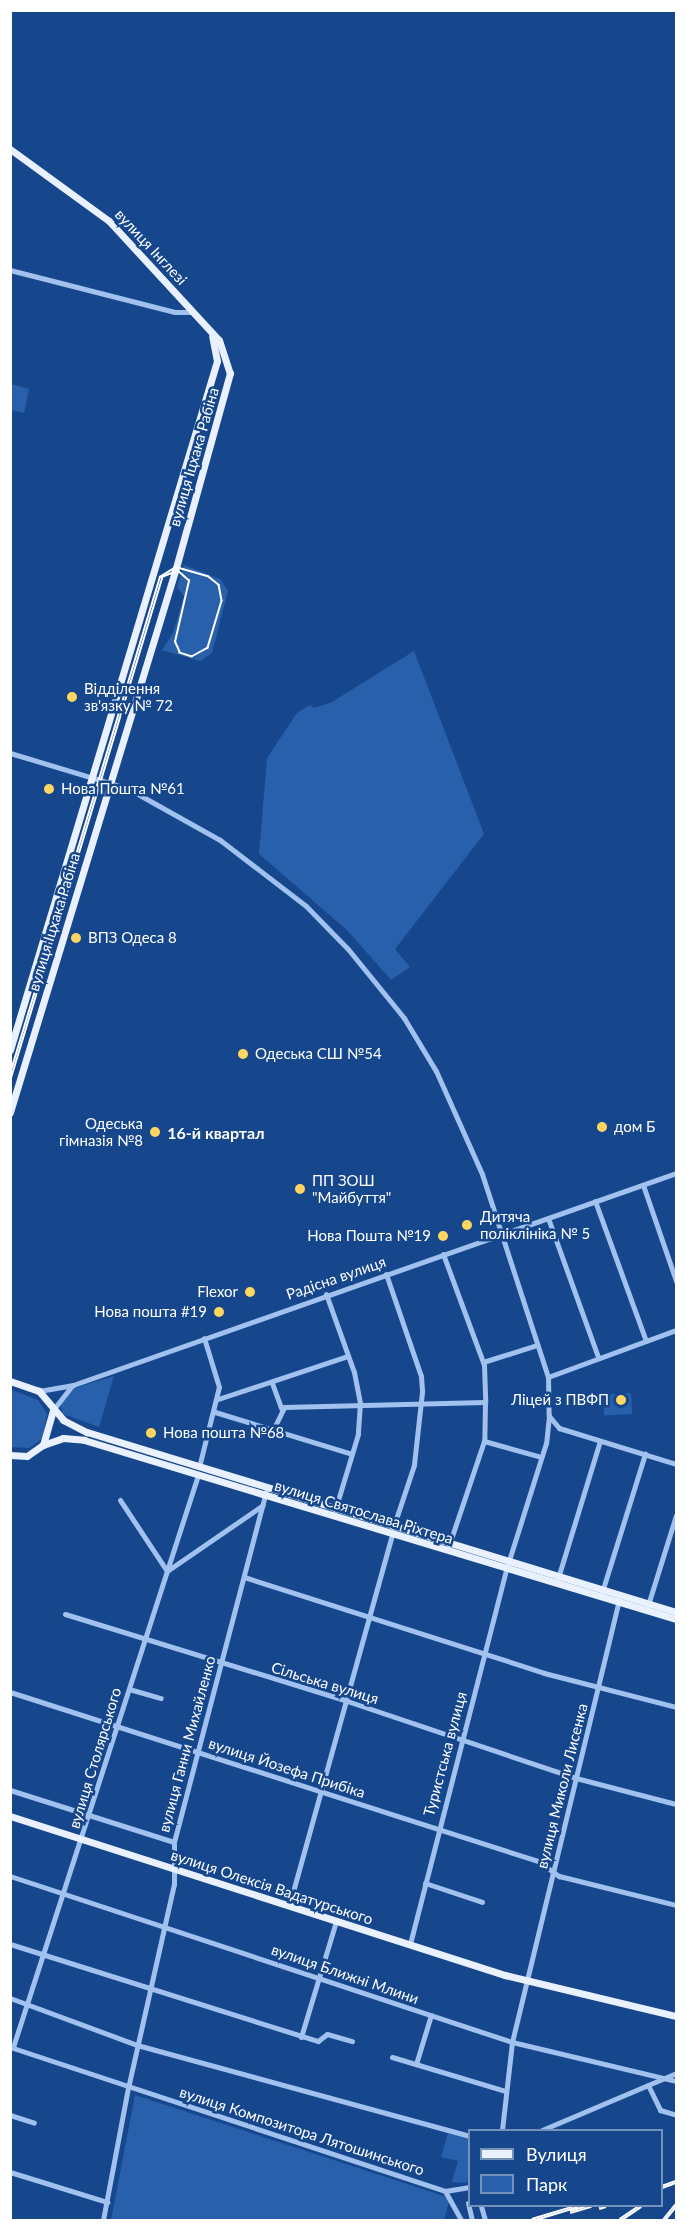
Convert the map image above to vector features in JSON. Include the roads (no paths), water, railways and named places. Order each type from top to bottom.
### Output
[{"type":"main road","name":"вулиця Інглезі","points":[[10,149],[109,221],[208,328]]},
{"type":"main road","name":"вулиця Іцхака Рабіна","points":[[10,1050],[216,366],[217,346],[208,328]]},
{"type":"main road","name":"вулиця Іцхака Рабіна","points":[[10,1113],[111,781],[230,373],[224,347],[208,328]]},
{"type":"main road","points":[[216,366],[224,361],[230,373]]},
{"type":"main road","points":[[10,1381],[39,1391]]},
{"type":"main road","name":"вулиця Святослава Ріхтера","points":[[39,1391],[53,1410],[80,1430],[198,1471]]},
{"type":"main road","points":[[43,1445],[53,1410]]},
{"type":"main road","name":"вулиця Святослава Ріхтера","points":[[10,1455],[27,1456],[43,1445],[63,1438],[84,1440],[198,1471],[676,1619]]},
{"type":"main road","name":"вулиця Святослава Ріхтера","points":[[266,1492],[334,1510],[393,1532],[448,1545],[506,1566],[558,1578],[619,1600],[676,1612]]},
{"type":"main road","name":"вулиця Олексія Вадатурського","points":[[10,1816],[526,1980],[676,2016]]},
{"type":"street","points":[[10,270],[175,312],[192,312]]},
{"type":"street","name":"Туристська вулиця","points":[[10,753],[111,781],[182,817],[272,877],[327,927],[368,972],[404,1017],[440,1080],[480,1167],[500,1235],[548,1377],[549,1416],[541,1457],[506,1566],[486,1653],[437,1828],[410,1945]]},
{"type":"street","name":"Радісна вулиця","points":[[39,1391],[73,1385],[326,1294],[676,1173]]},
{"type":"street","points":[[643,1185],[676,1281]]},
{"type":"street","points":[[595,1201],[646,1341]]},
{"type":"street","points":[[548,1218],[598,1357]]},
{"type":"street","points":[[443,1254],[483,1362],[485,1402],[484,1441],[448,1545]]},
{"type":"street","points":[[289,1905],[369,1615],[414,1465],[422,1404],[421,1376],[386,1274]]},
{"type":"street","points":[[326,1294],[348,1356],[360,1403],[352,1454],[334,1510]]},
{"type":"street","points":[[548,1377],[676,1330]]},
{"type":"street","name":"вулиця Столярського","points":[[11,2047],[64,1896],[215,1412],[218,1399],[217,1376],[204,1338]]},
{"type":"street","points":[[483,1362],[537,1345]]},
{"type":"street","points":[[218,1399],[348,1356]]},
{"type":"street","points":[[272,1383],[281,1408],[273,1430]]},
{"type":"street","points":[[53,1410],[73,1385]]},
{"type":"street","points":[[281,1408],[360,1403],[485,1402]]},
{"type":"street","points":[[215,1412],[352,1454]]},
{"type":"street","points":[[549,1416],[559,1428],[676,1464]]},
{"type":"street","points":[[484,1441],[541,1457]]},
{"type":"street","points":[[558,1578],[600,1441]]},
{"type":"street","points":[[602,1592],[645,1454]]},
{"type":"street","name":"вулиця Ганни Михайленко","points":[[103,2220],[137,2044],[175,1870],[174,1842],[196,1751],[266,1492]]},
{"type":"street","points":[[120,1500],[167,1571],[263,1505]]},
{"type":"street","points":[[648,1605],[676,1515]]},
{"type":"street","points":[[244,1577],[486,1653],[676,1707]]},
{"type":"street","name":"вулиця Миколи Лисенка","points":[[502,2129],[512,2042],[619,1600]]},
{"type":"street","name":"Сільська вулиця","points":[[65,1614],[347,1701],[576,1778],[676,1804]]},
{"type":"street","points":[[129,1689],[161,1698]]},
{"type":"street","name":"вулиця Йозефа Прибіка","points":[[10,1692],[538,1861],[553,1872],[676,1905]]},
{"type":"street","points":[[10,1790],[174,1842]]},
{"type":"street","name":"вулиця Ближні Млини","points":[[10,1876],[64,1896],[164,1925],[512,2042],[676,2081]]},
{"type":"street","points":[[425,1883],[482,1902]]},
{"type":"street","points":[[301,2037],[336,1921]]},
{"type":"street","points":[[10,1944],[318,2042],[327,2034],[352,2041]]},
{"type":"street","points":[[10,1998],[137,2044],[468,2135]]},
{"type":"street","points":[[416,2064],[431,2015]]},
{"type":"street","name":"вулиця Композитора Лятошинського","points":[[11,2047],[128,2088],[445,2191],[468,2187]]},
{"type":"street","points":[[392,2057],[505,2091]]},
{"type":"street","points":[[544,2129],[676,2073]]},
{"type":"street","points":[[648,2085],[660,2110],[676,2115]]},
{"type":"street","points":[[10,2115],[34,2122]]},
{"type":"street","points":[[10,2172],[107,2202]]},
{"type":"street","points":[[445,2191],[456,2207],[461,2220]]},
{"type":"street","points":[[456,2207],[468,2203]]},
{"type":"tram line","points":[[10,1074],[160,577],[176,567],[208,576],[219,585],[222,601],[208,648],[192,657],[180,653],[175,642],[189,581],[178,571],[163,577],[10,1083]]},
{"type":"railway","points":[[663,2187],[676,2182]]},
{"type":"railway","points":[[664,2220],[676,2205]]},
{"type":"railway","points":[[532,2220],[575,2207]]},
{"type":"railway","points":[[570,2212],[588,2207]]},
{"type":"railway","points":[[620,2220],[640,2207]]},
{"type":"place","name":"Відділення зв'язку № 72","points":[[72,697]]},
{"type":"place","name":"Нова Пошта №61","points":[[49,789]]},
{"type":"place","name":"ВПЗ Одеса 8","points":[[76,938]]},
{"type":"place","name":"Одеська СШ №54","points":[[243,1054]]},
{"type":"place","name":"дом Б","points":[[602,1127]]},
{"type":"place","name":"Одеська гімназія №8","points":[[155,1132]]},
{"type":"place","name":"ПП ЗОШ \"Майбуття\"","points":[[300,1189]]},
{"type":"place","name":"Дитяча поліклініка № 5","points":[[467,1225]]},
{"type":"place","name":"Нова Пошта №19","points":[[443,1236]]},
{"type":"place","name":"Flexor","points":[[250,1292]]},
{"type":"place","name":"Нова пошта #19","points":[[219,1312]]},
{"type":"place","name":"Ліцей з ПВФП","points":[[621,1400]]},
{"type":"place","name":"Нова пошта №68","points":[[151,1433]]},
{"type":"district","name":"16-й квартал","points":[[216,1133]]}]
